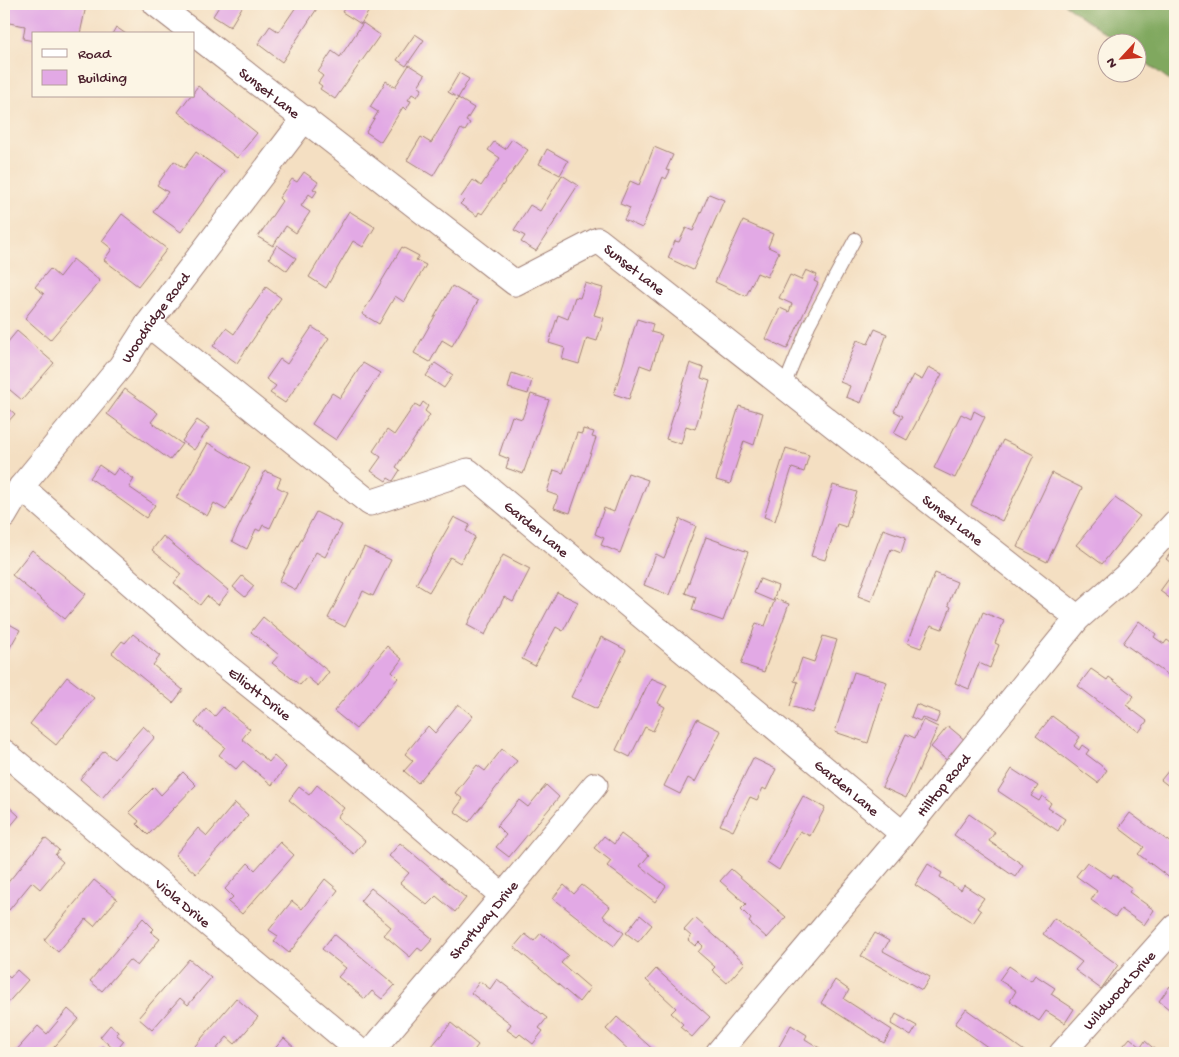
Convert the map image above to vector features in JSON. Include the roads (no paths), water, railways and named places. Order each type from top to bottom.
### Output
[{"type":"street","name":"Sunset Lane","points":[[156,4],[193,32]]},
{"type":"street","name":"Sunset Lane","points":[[195,34],[515,283],[598,240],[1078,618]]},
{"type":"street","name":"Woodridge Road","points":[[4,516],[21,488],[121,366],[148,324],[305,118]]},
{"type":"street","name":"Garden Lane","points":[[148,324],[370,503],[468,471],[903,834]]},
{"type":"street","name":"Elliott Drive","points":[[21,488],[216,658],[352,767],[503,896]]},
{"type":"street","name":"Hilltop Road","points":[[718,1053],[903,834],[1078,618],[1126,576],[1175,523]]},
{"type":"street","name":"Viola Drive","points":[[4,752],[362,1053]]},
{"type":"street","name":"Shortway Drive","points":[[370,1053],[595,785]]},
{"type":"street","name":"Wildwood Drive","points":[[1062,1053],[1175,926]]},
{"type":"lane","points":[[784,386],[809,325],[855,239]]}]
